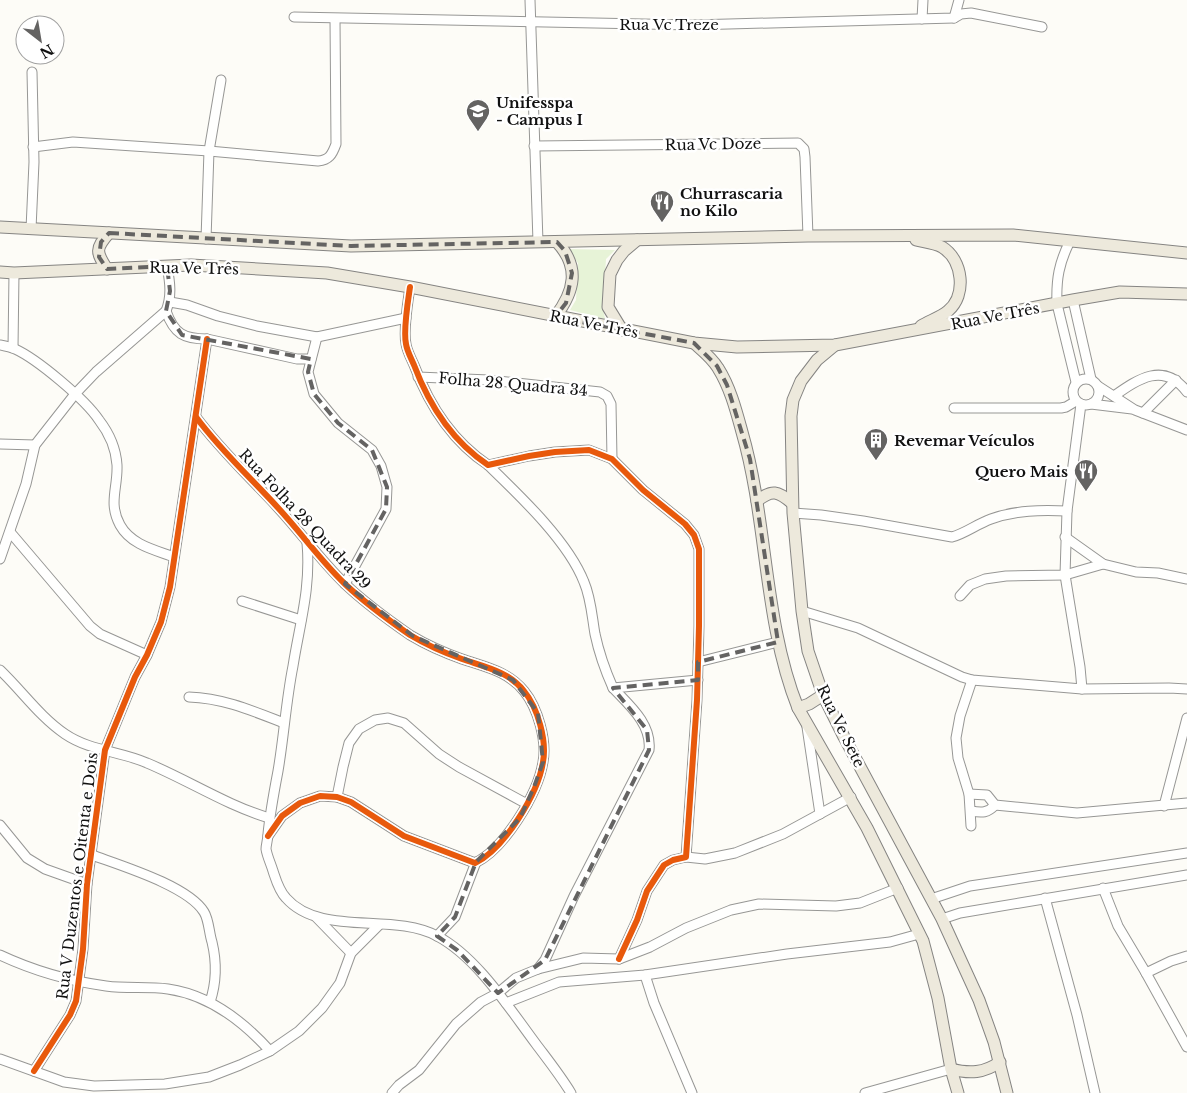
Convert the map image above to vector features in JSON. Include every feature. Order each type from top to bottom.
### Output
[{"type":"main road","name":"Rua Ve Três","points":[[0,227],[351,246],[808,236],[1013,236],[1070,240],[1187,253]]},
{"type":"main road","points":[[107,269],[99,257],[98,250],[101,242],[109,233]]},
{"type":"main road","points":[[901,236],[941,247],[956,264],[960,275],[960,292],[948,311],[911,332]]},
{"type":"main road","points":[[622,330],[608,307],[610,274],[624,251],[637,240]]},
{"type":"main road","points":[[555,317],[566,303],[572,289],[572,273],[566,251],[557,242]]},
{"type":"main road","name":"Rua Ve Três","points":[[0,272],[14,273],[191,265],[327,273],[410,286],[555,317],[694,343],[737,347],[836,345],[1120,292],[1187,294]]},
{"type":"main road","name":"Rua Ve Sete","points":[[694,343],[717,366],[727,385],[750,459],[778,642],[790,688],[798,708],[851,796],[919,934],[938,998],[951,1069],[958,1093]]},
{"type":"main road","name":"Rua Ve Sete","points":[[836,345],[817,360],[801,381],[793,400],[791,416],[792,508],[802,611],[808,651],[824,695],[844,737],[942,919],[989,1025],[1007,1093]]},
{"type":"main road","points":[[757,501],[772,492],[782,494],[792,508]]},
{"type":"main road","points":[[798,708],[824,695]]},
{"type":"main road","points":[[951,1069],[977,1073],[991,1068],[1000,1062]]},
{"type":"street","points":[[530,0],[538,242]]},
{"type":"street","points":[[922,19],[923,0]]},
{"type":"street","points":[[954,18],[959,0]]},
{"type":"street","name":"Rua Vc Treze","points":[[294,17],[693,25],[954,18],[961,14],[972,13],[1042,27]]},
{"type":"street","points":[[33,147],[73,142],[318,161],[326,160],[332,154],[336,144],[335,19]]},
{"type":"street","points":[[31,229],[32,72]]},
{"type":"street","points":[[206,239],[209,152],[221,80]]},
{"type":"street","name":"Rua Vc Doze","points":[[534,146],[798,143],[804,149],[805,157],[808,236]]},
{"type":"street","points":[[1070,240],[1061,258],[1058,275],[1057,304],[1076,382],[1072,392],[1078,403],[1067,511],[1065,575],[1082,689]]},
{"type":"street","points":[[0,559],[26,484],[35,446],[75,394],[96,372],[166,311],[170,302],[170,278],[167,266]]},
{"type":"street","points":[[13,348],[14,273]]},
{"type":"street","points":[[410,286],[405,343],[418,378],[447,428],[474,456],[488,465],[508,484],[551,532],[573,561],[584,582],[598,649],[612,688],[637,714],[647,730],[650,740],[649,750],[574,896],[545,960],[538,969]]},
{"type":"street","points":[[1072,300],[1091,379],[1098,386],[1139,411],[1187,430]]},
{"type":"street","points":[[170,302],[187,304],[218,316],[274,330],[317,337],[406,318]]},
{"type":"street","points":[[166,311],[176,331],[194,339],[207,339],[297,359],[311,359]]},
{"type":"street","points":[[308,372],[317,337]]},
{"type":"street","name":"Rua V Duzentos e Oitenta e Dois","points":[[34,1071],[70,1015],[76,1001],[87,884],[105,750],[135,677],[161,622],[170,587],[207,339]]},
{"type":"street","points":[[0,345],[13,348],[43,367],[75,394],[99,419],[113,444],[117,465],[114,511],[121,526],[130,537],[142,545],[174,557]]},
{"type":"street","points":[[297,359],[308,372],[314,394],[325,409],[338,423],[372,450],[381,466],[387,487],[386,509],[345,584]]},
{"type":"street","points":[[1114,396],[1147,376],[1159,375],[1168,376],[1176,380],[1187,392]]},
{"type":"street","name":"Folha 28 Quadra 34","points":[[418,378],[456,378],[600,392],[607,396],[611,404],[612,459]]},
{"type":"street","points":[[1076,382],[1080,379],[1091,379]]},
{"type":"street","points":[[954,408],[1061,408],[1078,403],[1139,411],[1176,380]]},
{"type":"street","points":[[1091,404],[1098,396],[1098,386]]},
{"type":"street","name":"Rua Folha 28 Quadra 29","points":[[196,417],[209,435],[280,510],[345,584],[383,616],[413,636],[460,658],[498,670],[513,680],[525,692],[538,713],[543,762],[520,818],[479,861]]},
{"type":"street","points":[[0,444],[35,446]]},
{"type":"street","points":[[488,465],[529,456],[589,450],[612,459],[643,490],[685,524],[694,535],[699,549],[698,680],[686,857]]},
{"type":"street","points":[[792,508],[952,537],[1006,514],[1036,510],[1067,511]]},
{"type":"street","points":[[10,532],[90,626],[100,634],[146,655]]},
{"type":"street","points":[[1066,537],[1103,564],[1128,570],[1187,579]]},
{"type":"street","points":[[307,542],[308,587],[284,723],[280,758],[269,818],[266,850],[276,881],[284,897],[295,907],[315,917],[351,953]]},
{"type":"street","points":[[960,596],[970,584],[985,580],[1006,576],[1065,575],[1103,564]]},
{"type":"street","points":[[242,601],[301,620]]},
{"type":"street","points":[[802,611],[858,628],[972,680],[1082,689],[1187,689]]},
{"type":"street","points":[[698,662],[778,642]]},
{"type":"street","points":[[0,670],[48,721],[83,745],[147,762],[250,812],[269,818]]},
{"type":"street","points":[[612,688],[698,680]]},
{"type":"street","points":[[971,826],[969,794],[958,758],[956,738],[960,716],[972,680]]},
{"type":"street","points":[[189,697],[207,698],[230,703],[284,723]]},
{"type":"street","points":[[337,797],[349,744],[359,729],[375,720],[388,718],[404,723],[439,754],[526,804]]},
{"type":"street","points":[[1164,806],[1187,718]]},
{"type":"street","points":[[805,720],[820,814]]},
{"type":"street","points":[[969,794],[987,795],[996,805],[1077,813],[1187,803]]},
{"type":"street","points":[[268,836],[282,816],[300,803],[320,796],[337,797],[350,802],[404,836],[463,860],[479,861],[455,917],[437,936]]},
{"type":"street","points":[[618,959],[630,937],[647,891],[664,865],[673,860],[686,857],[705,859],[735,853],[783,834],[851,796]]},
{"type":"street","points":[[971,812],[981,813],[990,811],[996,805]]},
{"type":"street","points":[[0,825],[27,858],[45,869],[87,884]]},
{"type":"street","points":[[931,899],[970,886],[1187,853]]},
{"type":"street","points":[[92,855],[168,885],[197,904],[205,914],[215,956],[215,988],[210,1002]]},
{"type":"street","points":[[942,919],[960,913],[1187,874]]},
{"type":"street","points":[[392,1093],[399,1085],[419,1070],[446,1035],[480,1002],[498,993],[516,978],[538,969],[582,958],[618,959],[650,947],[686,928],[731,910],[759,904],[836,906],[860,902],[898,888]]},
{"type":"street","points":[[1103,888],[1118,926],[1187,1047]]},
{"type":"street","points":[[1045,898],[1077,1015],[1095,1093]]},
{"type":"street","points":[[315,917],[379,925],[397,924],[418,928],[437,936],[457,950],[498,993],[552,1064],[571,1093]]},
{"type":"street","points":[[0,1059],[64,1082],[75,1089],[94,1086],[165,1084],[209,1076],[240,1065],[270,1051],[299,1031],[322,1008],[340,983],[351,953],[379,925]]},
{"type":"street","points":[[506,1003],[558,982],[645,976],[787,954],[890,942],[919,934]]},
{"type":"street","points":[[0,955],[25,967],[79,981],[116,987],[168,989],[210,1002],[254,1033],[270,1051]]},
{"type":"street","points":[[1146,973],[1171,961],[1187,956]]},
{"type":"street","points":[[645,976],[654,1003],[692,1093]]},
{"type":"street","points":[[865,1093],[951,1069]]},
{"type":"highlighted area","points":[[109,233],[351,246],[557,242],[565,251],[572,273],[566,303],[555,317],[694,343],[717,366],[727,385],[750,459],[778,642],[698,662],[698,680],[613,688],[647,730],[649,750],[545,960],[498,993],[457,950],[437,936],[455,917],[476,862],[520,818],[543,762],[538,713],[513,680],[413,636],[345,584],[386,509],[387,487],[372,450],[338,423],[314,394],[308,372],[311,359],[182,335],[166,311],[170,291],[167,266],[107,269],[99,257],[101,242]]},
{"type":"green space","points":[[568,249],[615,250],[606,259],[603,308],[605,319],[570,310],[576,300],[578,263]]},
{"type":"cycle path","points":[[410,287],[405,331],[407,349],[420,380],[435,408],[463,445],[488,465],[555,452],[589,450],[612,459],[643,490],[685,524],[694,535],[699,549],[697,700],[686,857],[673,860],[664,865],[647,891],[637,920],[619,959]]},
{"type":"cycle path","points":[[34,1071],[70,1015],[76,1001],[83,949],[87,884],[105,750],[135,677],[161,622],[170,587],[207,339]]},
{"type":"cycle path","points":[[196,417],[336,575],[368,604],[410,635],[449,654],[496,670],[518,684],[529,698],[537,715],[544,744],[540,775],[527,804],[497,846],[475,863],[404,836],[351,802],[337,797],[320,796],[300,803],[282,816],[268,836]]},
{"type":"place","name":"Unifesspa - Campus I","points":[[478,132]]},
{"type":"place","name":"Churrascaria no Kilo","points":[[662,223]]},
{"type":"place","name":"Revemar Veículos","points":[[876,461]]},
{"type":"place","name":"Quero Mais","points":[[1086,492]]}]
